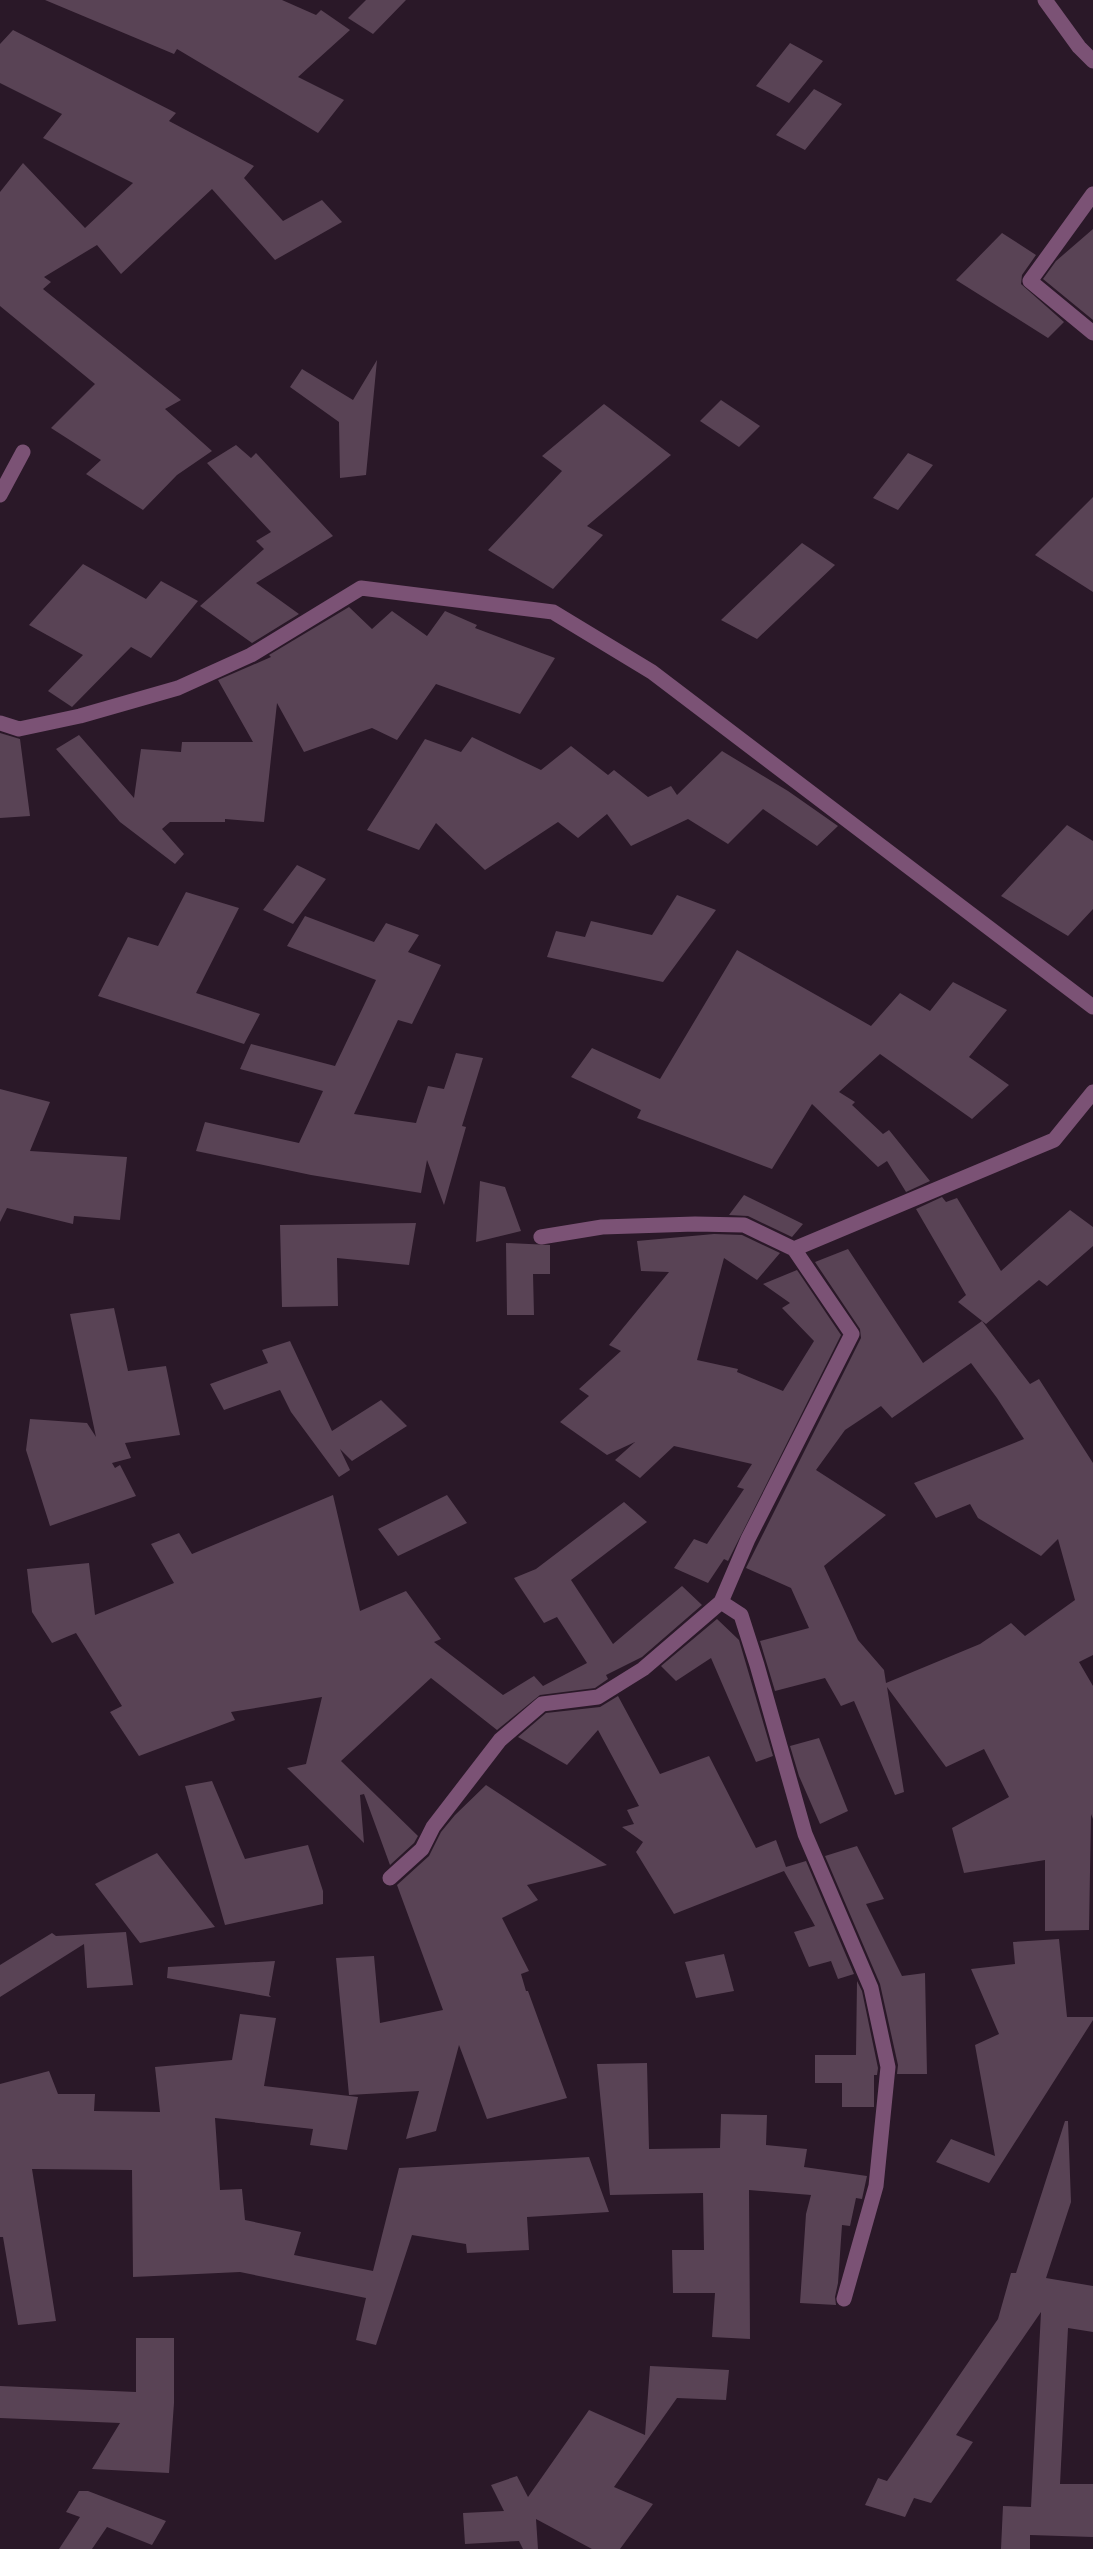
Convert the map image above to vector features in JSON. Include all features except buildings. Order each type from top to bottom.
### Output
[{"type":"street","points":[[1045,0],[1079,47],[1093,61]]},
{"type":"street","points":[[1093,194],[1030,281],[1093,333]]},
{"type":"street","points":[[0,495],[23,452]]},
{"type":"street","points":[[0,723],[19,729],[80,716],[178,688],[251,656],[361,588],[553,612],[652,672],[1093,1007]]},
{"type":"street","points":[[794,1249],[1054,1140],[1093,1092]]},
{"type":"street","points":[[390,1878],[422,1849],[433,1827],[500,1740],[542,1704],[598,1697],[643,1669],[721,1602],[748,1539],[852,1334],[794,1249],[744,1225],[602,1227],[541,1237]]},
{"type":"street","points":[[721,1602],[741,1615],[805,1834],[871,1988],[888,2067],[876,2186],[844,2300]]}]
